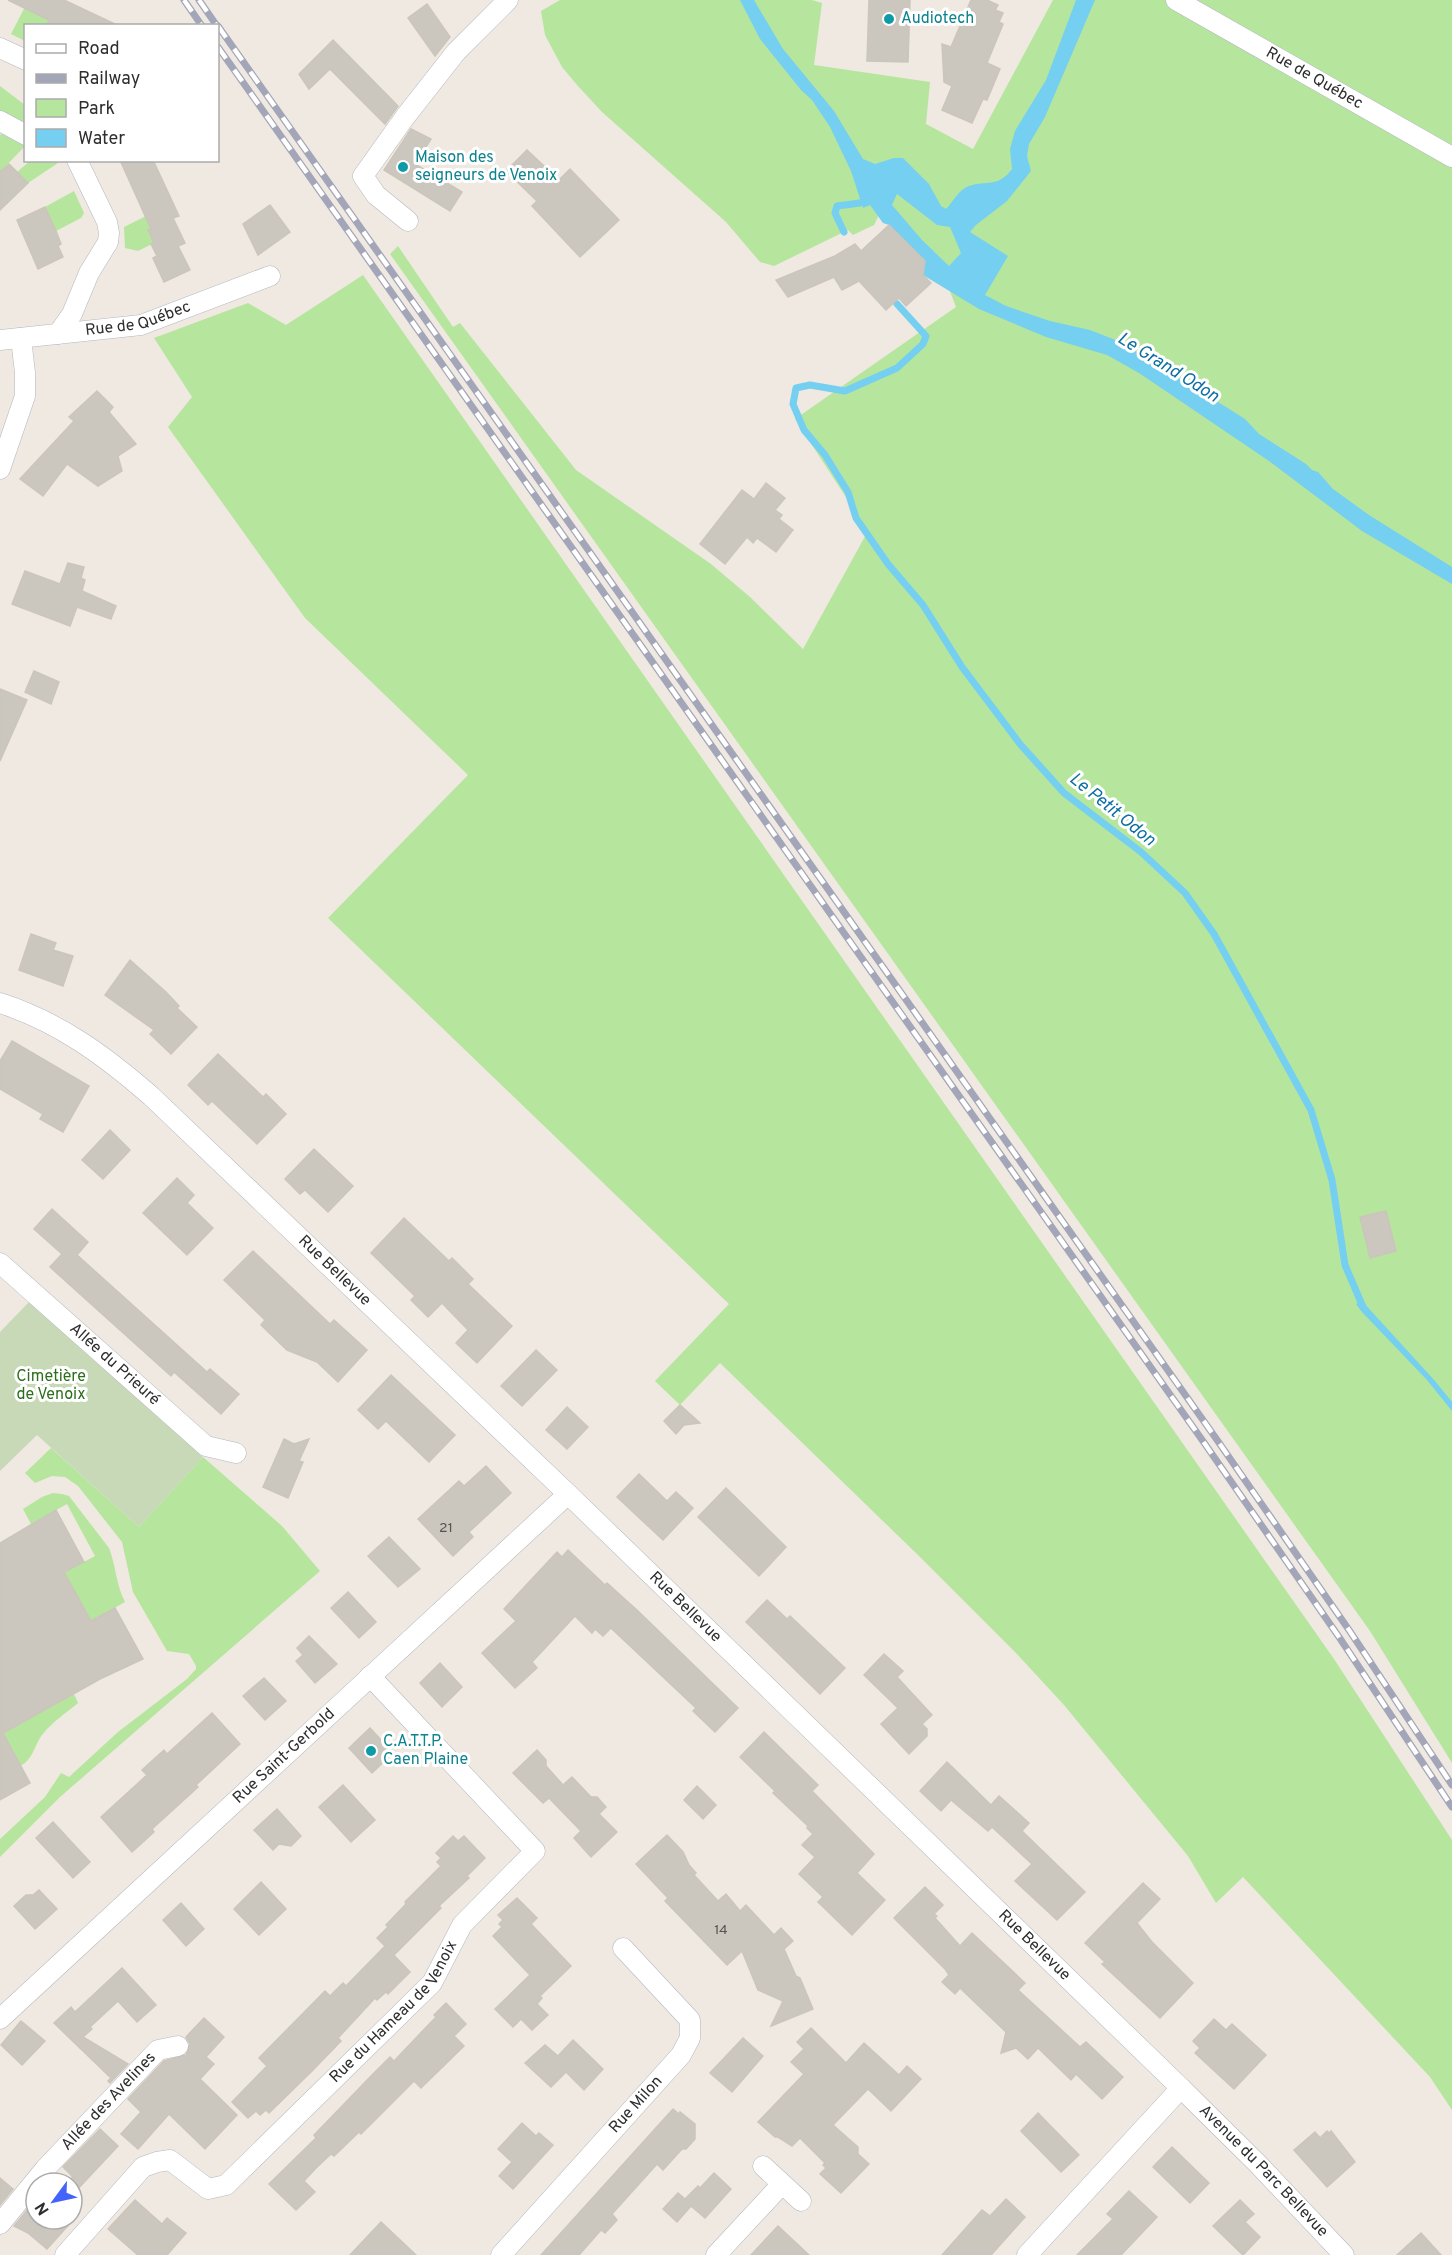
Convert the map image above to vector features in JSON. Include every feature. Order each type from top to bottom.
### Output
[{"type":"street","points":[[408,221],[376,195],[363,176],[405,117],[456,52],[508,0]]},
{"type":"street","name":"Rue de Québec","points":[[1176,0],[1452,157]]},
{"type":"street","points":[[0,48],[24,59]]},
{"type":"street","points":[[0,121],[24,134]]},
{"type":"street","points":[[58,334],[72,314],[89,273],[108,242],[107,222],[78,162]]},
{"type":"street","name":"Rue de Québec","points":[[0,340],[141,325],[270,276]]},
{"type":"street","points":[[0,469],[26,396],[26,373],[21,338]]},
{"type":"street","name":"Rue Bellevue","points":[[0,1003],[28,1012],[72,1035],[111,1061],[135,1082],[568,1494],[1181,2088]]},
{"type":"street","name":"Allée du Prieuré","points":[[0,1263],[206,1446],[236,1453]]},
{"type":"street","name":"Rue Saint-Gerbold","points":[[0,2019],[568,1494]]},
{"type":"street","name":"Rue du Hameau de Venoix","points":[[65,2255],[143,2167],[170,2160],[208,2189],[226,2185],[432,1983],[462,1925],[535,1851],[370,1676]]},
{"type":"street","name":"Rue Milon","points":[[501,2255],[681,2055],[690,2038],[690,2019],[623,1948]]},
{"type":"street","name":"Allée des Avelines","points":[[0,2224],[45,2169],[158,2050],[178,2046]]},
{"type":"street","points":[[1026,2255],[1181,2088]]},
{"type":"street","name":"Avenue du Parc Bellevue","points":[[1181,2088],[1257,2163],[1344,2255]]},
{"type":"street","points":[[763,2166],[801,2201]]},
{"type":"street","points":[[716,2255],[782,2184]]},
{"type":"green space","points":[[560,0],[812,0],[822,3],[814,65],[930,82],[926,124],[973,149],[1053,0],[1452,0],[1452,1763],[1370,1631],[390,254],[398,246],[453,327],[460,323],[576,470],[711,564],[750,597],[803,649],[868,531],[795,419],[956,307],[943,273],[882,209],[874,225],[853,235],[848,230],[774,266],[760,262],[726,222],[602,112],[562,67],[545,35],[541,11]]},
{"type":"green space","points":[[26,5],[51,17],[48,24],[24,24],[24,40],[11,34]]},
{"type":"green space","points":[[0,86],[24,104],[24,127],[0,112]]},
{"type":"green space","points":[[0,135],[24,147],[0,172]]},
{"type":"green space","points":[[29,162],[58,163],[28,183],[17,172]]},
{"type":"green space","points":[[74,191],[84,213],[81,218],[56,231],[45,207]]},
{"type":"green space","points":[[148,215],[154,228],[148,231],[154,243],[138,251],[125,248],[124,227]]},
{"type":"green space","points":[[363,275],[1334,1659],[1452,1840],[1452,2110],[1430,2077],[1243,1877],[1216,1903],[1188,1856],[1064,1705],[1015,1652],[919,1556],[720,1363],[680,1405],[655,1381],[729,1304],[328,918],[468,775],[305,618],[168,427],[192,397],[154,338],[248,303],[286,325]]},
{"type":"green space","name":"Cimetière de Venoix","points":[[30,1301],[203,1457],[139,1527],[37,1435],[0,1471],[0,1332]]},
{"type":"green space","points":[[51,1448],[139,1527],[203,1457],[282,1526],[320,1571],[60,1797],[0,1857],[0,1839],[45,1797],[61,1773],[69,1777],[118,1732],[187,1679],[196,1669],[189,1654],[167,1651],[133,1592],[122,1542],[78,1486],[65,1477],[52,1476],[35,1483],[25,1473]]},
{"type":"green space","points":[[53,1493],[69,1496],[109,1548],[125,1602],[91,1621],[59,1575],[95,1556],[67,1504],[31,1524],[23,1509]]},
{"type":"green space","points":[[74,1694],[78,1703],[46,1730],[31,1756],[20,1766],[3,1733]]},
{"type":"water","points":[[740,0],[754,0],[783,49],[834,111],[863,159],[875,164],[894,158],[903,158],[929,184],[941,206],[946,209],[965,188],[1002,179],[1012,169],[1010,149],[1015,131],[1046,80],[1076,0],[1095,0],[1045,117],[1029,144],[1027,156],[1031,171],[1007,201],[970,232],[1008,256],[985,295],[1006,306],[1050,321],[1090,330],[1118,341],[1226,407],[1245,419],[1259,434],[1318,472],[1333,489],[1369,515],[1452,567],[1452,584],[1362,531],[1269,461],[1139,373],[1107,355],[1046,337],[979,309],[923,275],[924,261],[889,225],[883,223],[870,205],[863,208],[851,171],[830,127],[812,100],[801,90],[760,39]],"holes":[[[897,194],[937,225],[950,227],[961,253],[949,266],[922,240],[892,205]]]},
{"type":"water","points":[[1362,1301],[1435,1381],[1452,1402],[1452,1411],[1427,1380],[1362,1312],[1356,1304]]},
{"type":"building","points":[[8,0],[64,0],[115,24],[48,24],[49,20]]},
{"type":"building","name":"Audiotech","points":[[869,0],[910,0],[908,62],[867,61]]},
{"type":"building","points":[[971,0],[987,0],[998,5],[995,10],[1003,13],[999,22],[1003,24],[987,63],[1000,69],[987,100],[983,99],[972,123],[942,110],[952,86],[944,82],[942,44],[951,47]]},
{"type":"building","points":[[427,4],[450,37],[435,56],[408,18]]},
{"type":"building","points":[[333,40],[398,106],[385,124],[330,69],[309,89],[299,74]]},
{"type":"building","name":"Maison des seigneurs de Venoix","points":[[411,129],[431,139],[415,164],[462,192],[450,211],[384,170]]},
{"type":"building","points":[[527,150],[559,180],[570,169],[619,220],[580,257],[532,206],[537,201],[506,171]]},
{"type":"building","points":[[121,162],[154,162],[179,216],[173,218],[185,243],[178,246],[190,270],[164,282],[153,258],[157,256],[151,244],[154,243],[148,230],[151,229]]},
{"type":"building","points":[[9,164],[28,183],[0,210],[0,172]]},
{"type":"building","points":[[270,205],[290,232],[258,255],[243,224]]},
{"type":"building","points":[[45,207],[61,244],[58,246],[63,257],[38,269],[17,220]]},
{"type":"building","points":[[889,225],[925,261],[923,275],[931,283],[906,306],[899,298],[886,310],[859,281],[842,290],[834,277],[788,297],[776,280],[835,256],[855,244],[861,251]]},
{"type":"building","points":[[97,391],[113,407],[109,412],[136,444],[118,456],[122,471],[98,486],[67,464],[43,496],[20,479],[74,421],[69,417]]},
{"type":"building","points":[[766,483],[785,498],[775,510],[782,515],[779,519],[793,530],[776,552],[757,538],[753,543],[747,537],[725,564],[700,544],[742,490],[754,499]]},
{"type":"building","points":[[68,563],[84,567],[81,578],[85,580],[82,591],[116,606],[111,619],[77,607],[70,626],[12,604],[25,571],[60,584]]},
{"type":"building","points":[[34,671],[59,682],[51,704],[25,692]]},
{"type":"building","points":[[0,689],[27,700],[0,761]]},
{"type":"building","points":[[31,934],[56,943],[53,950],[73,956],[63,986],[19,970]]},
{"type":"building","points":[[130,960],[166,992],[179,1006],[177,1008],[197,1027],[171,1054],[150,1034],[154,1030],[105,995]]},
{"type":"building","points":[[12,1041],[89,1086],[63,1132],[40,1119],[43,1114],[0,1089],[0,1061]]},
{"type":"building","points":[[218,1054],[263,1097],[266,1094],[286,1114],[257,1144],[212,1101],[208,1105],[188,1085]]},
{"type":"building","points":[[110,1130],[130,1150],[103,1179],[82,1160]]},
{"type":"building","points":[[314,1149],[353,1186],[328,1212],[305,1190],[300,1194],[285,1179]]},
{"type":"building","points":[[177,1178],[194,1195],[187,1203],[213,1228],[187,1255],[143,1213]]},
{"type":"building","points":[[52,1209],[88,1242],[77,1255],[207,1372],[210,1369],[239,1394],[221,1414],[174,1372],[171,1376],[50,1267],[62,1254],[34,1229]]},
{"type":"building","points":[[1386,1211],[1396,1251],[1370,1258],[1360,1217]]},
{"type":"building","points":[[404,1218],[449,1261],[452,1258],[473,1279],[468,1284],[512,1326],[477,1363],[456,1343],[468,1330],[442,1303],[428,1317],[411,1300],[415,1296],[371,1253]]},
{"type":"building","points":[[253,1251],[330,1324],[334,1320],[367,1350],[338,1382],[317,1362],[287,1350],[261,1325],[265,1320],[224,1280]]},
{"type":"building","points":[[536,1350],[557,1370],[522,1406],[501,1386]]},
{"type":"building","points":[[391,1375],[455,1435],[429,1462],[386,1421],[378,1429],[358,1410]]},
{"type":"building","points":[[680,1405],[700,1423],[684,1425],[676,1434],[664,1421]]},
{"type":"building","points":[[567,1407],[588,1427],[567,1449],[546,1430]]},
{"type":"building","points":[[284,1439],[294,1444],[309,1439],[299,1461],[303,1462],[288,1498],[263,1487]]},
{"type":"building","points":[[486,1466],[511,1493],[469,1532],[473,1537],[453,1556],[418,1519],[459,1481],[464,1486]]},
{"type":"building","points":[[639,1474],[667,1501],[676,1492],[693,1508],[663,1540],[617,1497]]},
{"type":"building","points":[[726,1488],[786,1547],[759,1576],[698,1517]]},
{"type":"building","points":[[56,1510],[84,1562],[64,1572],[91,1621],[115,1608],[143,1659],[100,1679],[3,1733],[30,1783],[0,1800],[0,1543]]},
{"type":"building","points":[[389,1537],[420,1569],[398,1587],[368,1556]]},
{"type":"building","points":[[568,1550],[605,1585],[607,1583],[638,1611],[738,1708],[715,1732],[693,1711],[696,1708],[611,1628],[603,1636],[595,1629],[592,1633],[575,1616],[532,1662],[537,1668],[515,1688],[482,1653],[516,1621],[504,1609],[557,1552],[562,1557]]},
{"type":"building","points":[[348,1592],[376,1622],[359,1638],[331,1608]]},
{"type":"building","points":[[767,1600],[787,1619],[790,1616],[845,1668],[820,1694],[746,1622]]},
{"type":"building","points":[[309,1636],[337,1664],[315,1683],[296,1661],[303,1655],[297,1648]]},
{"type":"building","points":[[884,1654],[903,1671],[897,1677],[932,1715],[922,1724],[927,1729],[927,1736],[909,1754],[881,1724],[898,1708],[864,1675]]},
{"type":"building","points":[[440,1663],[462,1687],[442,1707],[420,1683]]},
{"type":"building","points":[[264,1678],[286,1701],[265,1720],[243,1696]]},
{"type":"building","points":[[212,1713],[240,1744],[152,1829],[154,1832],[132,1852],[101,1817],[147,1775],[142,1770],[164,1750],[167,1754]]},
{"type":"building","name":"C.A.T.T.P. Caen Plaine","points":[[370,1728],[393,1753],[372,1773],[349,1748]]},
{"type":"building","points":[[764,1732],[818,1785],[812,1791],[874,1854],[857,1873],[885,1900],[852,1935],[818,1902],[823,1897],[799,1874],[815,1857],[802,1845],[813,1834],[807,1828],[808,1826],[740,1757]]},
{"type":"building","points":[[537,1750],[546,1760],[546,1766],[563,1785],[572,1777],[591,1797],[597,1797],[606,1807],[599,1814],[617,1832],[591,1857],[574,1838],[581,1831],[549,1798],[543,1803],[513,1773]]},
{"type":"building","points":[[947,1762],[991,1805],[999,1796],[1029,1823],[1022,1831],[1085,1892],[1057,1920],[1015,1881],[1032,1864],[992,1827],[988,1831],[951,1800],[941,1811],[920,1791]]},
{"type":"building","points":[[343,1785],[375,1820],[351,1842],[319,1807]]},
{"type":"building","points":[[697,1786],[716,1805],[703,1819],[684,1800]]},
{"type":"building","points":[[277,1809],[301,1836],[291,1846],[279,1844],[273,1850],[254,1830]]},
{"type":"building","points":[[53,1822],[90,1862],[73,1878],[36,1838]]},
{"type":"building","points":[[667,1835],[683,1852],[696,1873],[694,1875],[718,1901],[726,1894],[740,1911],[746,1905],[774,1935],[781,1928],[793,1941],[784,1949],[813,2009],[771,2026],[783,2001],[758,1990],[742,1951],[727,1965],[665,1901],[668,1898],[636,1864]]},
{"type":"building","points":[[453,1836],[458,1841],[464,1836],[485,1858],[467,1876],[469,1878],[439,1906],[441,1908],[394,1955],[377,1938],[406,1904],[405,1902],[441,1866],[437,1862],[441,1858],[436,1853]]},
{"type":"building","points":[[261,1882],[286,1909],[259,1935],[234,1909]]},
{"type":"building","points":[[1143,1883],[1160,1899],[1137,1923],[1152,1942],[1193,1983],[1160,2018],[1102,1964],[1105,1962],[1085,1943]]},
{"type":"building","points":[[925,1887],[943,1905],[934,1914],[937,1916],[935,1918],[960,1946],[972,1933],[1025,1983],[1018,1990],[1080,2047],[1086,2042],[1123,2077],[1102,2099],[1076,2074],[1071,2080],[1038,2048],[1028,2059],[1016,2048],[1001,2053],[1006,2032],[960,1988],[955,1994],[942,1982],[949,1975],[945,1969],[894,1918]]},
{"type":"building","points":[[39,1890],[57,1909],[35,1929],[14,1906],[26,1895],[33,1895]]},
{"type":"building","points":[[517,1898],[537,1918],[531,1924],[571,1966],[540,1996],[542,1998],[537,2004],[548,2015],[532,2030],[521,2019],[513,2027],[495,2009],[530,1975],[493,1936],[502,1927],[499,1924],[503,1920],[498,1915]]},
{"type":"building","points":[[181,1903],[204,1929],[186,1946],[163,1920]]},
{"type":"building","points":[[385,1946],[410,1972],[388,1994],[386,1992],[377,2000],[375,1998],[338,2038],[341,2041],[269,2113],[266,2110],[260,2115],[256,2111],[248,2118],[232,2102],[267,2066],[259,2058],[325,1991],[330,1996],[343,1983],[346,1986]]},
{"type":"building","points":[[122,1968],[156,2005],[137,2022],[118,2001],[90,2027],[92,2029],[83,2037],[128,2064],[110,2083],[108,2081],[111,2078],[54,2023],[71,2007],[75,2012]]},
{"type":"building","points":[[446,2003],[466,2024],[454,2036],[464,2046],[421,2088],[414,2081],[361,2134],[359,2132],[334,2156],[331,2154],[316,2168],[304,2181],[315,2192],[296,2210],[269,2184],[316,2138],[314,2135],[390,2057],[394,2061],[436,2017],[434,2015]]},
{"type":"building","points":[[204,2018],[224,2037],[206,2057],[214,2064],[200,2079],[237,2115],[205,2149],[169,2114],[138,2149],[121,2134],[141,2112],[128,2099],[164,2061],[186,2055],[190,2044],[186,2037]]},
{"type":"building","points":[[1214,2019],[1226,2030],[1232,2024],[1266,2055],[1234,2089],[1195,2053],[1200,2048],[1193,2041]]},
{"type":"building","points":[[21,2021],[45,2041],[22,2065],[1,2045]]},
{"type":"building","points":[[811,2028],[846,2063],[864,2043],[899,2075],[907,2066],[921,2079],[891,2111],[868,2089],[833,2125],[858,2147],[858,2154],[869,2164],[841,2193],[820,2174],[826,2168],[823,2165],[825,2163],[800,2138],[792,2146],[775,2137],[758,2122],[804,2074],[791,2062],[804,2049],[797,2042]]},
{"type":"building","points":[[743,2038],[763,2056],[732,2092],[710,2073]]},
{"type":"building","points":[[573,2040],[603,2069],[584,2090],[566,2072],[551,2087],[525,2063],[545,2045],[558,2056]]},
{"type":"building","points":[[673,2109],[695,2124],[695,2139],[686,2149],[682,2149],[663,2170],[657,2164],[612,2214],[617,2220],[605,2233],[601,2230],[579,2255],[541,2255]]},
{"type":"building","points":[[1038,2113],[1079,2155],[1061,2172],[1021,2131]]},
{"type":"building","points":[[522,2123],[536,2136],[539,2133],[553,2145],[513,2189],[499,2176],[512,2162],[498,2149]]},
{"type":"building","points":[[100,2129],[118,2146],[84,2182],[84,2171],[67,2171],[63,2167]]},
{"type":"building","points":[[1327,2131],[1329,2133],[1331,2131],[1355,2162],[1327,2187],[1294,2150],[1315,2132],[1320,2138]]},
{"type":"building","points":[[1172,2147],[1209,2183],[1190,2203],[1153,2167]]},
{"type":"building","points":[[714,2173],[731,2189],[705,2218],[691,2206],[677,2222],[663,2209],[678,2193],[685,2199],[698,2186],[700,2188]]},
{"type":"building","points":[[0,2178],[13,2189],[0,2205]]},
{"type":"building","points":[[1129,2191],[1157,2217],[1121,2255],[1077,2255],[1113,2219],[1107,2214]]},
{"type":"building","points":[[1006,2199],[1025,2217],[991,2255],[942,2255],[982,2210],[990,2216]]},
{"type":"building","points":[[135,2200],[162,2224],[167,2218],[186,2233],[167,2255],[138,2255],[108,2229]]},
{"type":"building","points":[[1240,2200],[1254,2214],[1245,2222],[1260,2237],[1243,2255],[1213,2226]]},
{"type":"building","points":[[24,2214],[24,2231],[14,2226]]},
{"type":"building","points":[[381,2222],[416,2255],[350,2255]]},
{"type":"building","points":[[778,2226],[809,2255],[751,2255]]},
{"type":"building","points":[[24,2231],[63,2231],[47,2249]]},
{"type":"building","points":[[1421,2233],[1441,2255],[1397,2255]]},
{"type":"waterway","name":"Le Petit Odon","points":[[844,232],[835,213],[837,206],[860,203],[867,198]]},
{"type":"waterway","name":"Le Petit Odon","points":[[897,304],[926,336],[923,344],[897,368],[845,391],[810,385],[796,388],[793,404],[804,430],[825,455],[848,492],[856,518],[888,564],[923,605],[962,667],[1020,744],[1064,793],[1141,852],[1185,893],[1214,934],[1311,1110],[1332,1180],[1345,1265],[1363,1307]]},
{"type":"railway","points":[[184,0],[201,24]]},
{"type":"railway","points":[[199,0],[216,24]]},
{"type":"railway","points":[[219,27],[1215,1437],[1349,1630],[1452,1785]]},
{"type":"railway","points":[[219,48],[1205,1444],[1339,1637],[1452,1807]]},
{"type":"place","name":"Audiotech","points":[[889,19]]},
{"type":"place","name":"Maison des seigneurs de Venoix","points":[[403,167]]},
{"type":"place","name":"C.A.T.T.P. Caen Plaine","points":[[371,1751]]},
{"type":"water label","name":"Le Grand Odon","points":[[1168,368]]}]
